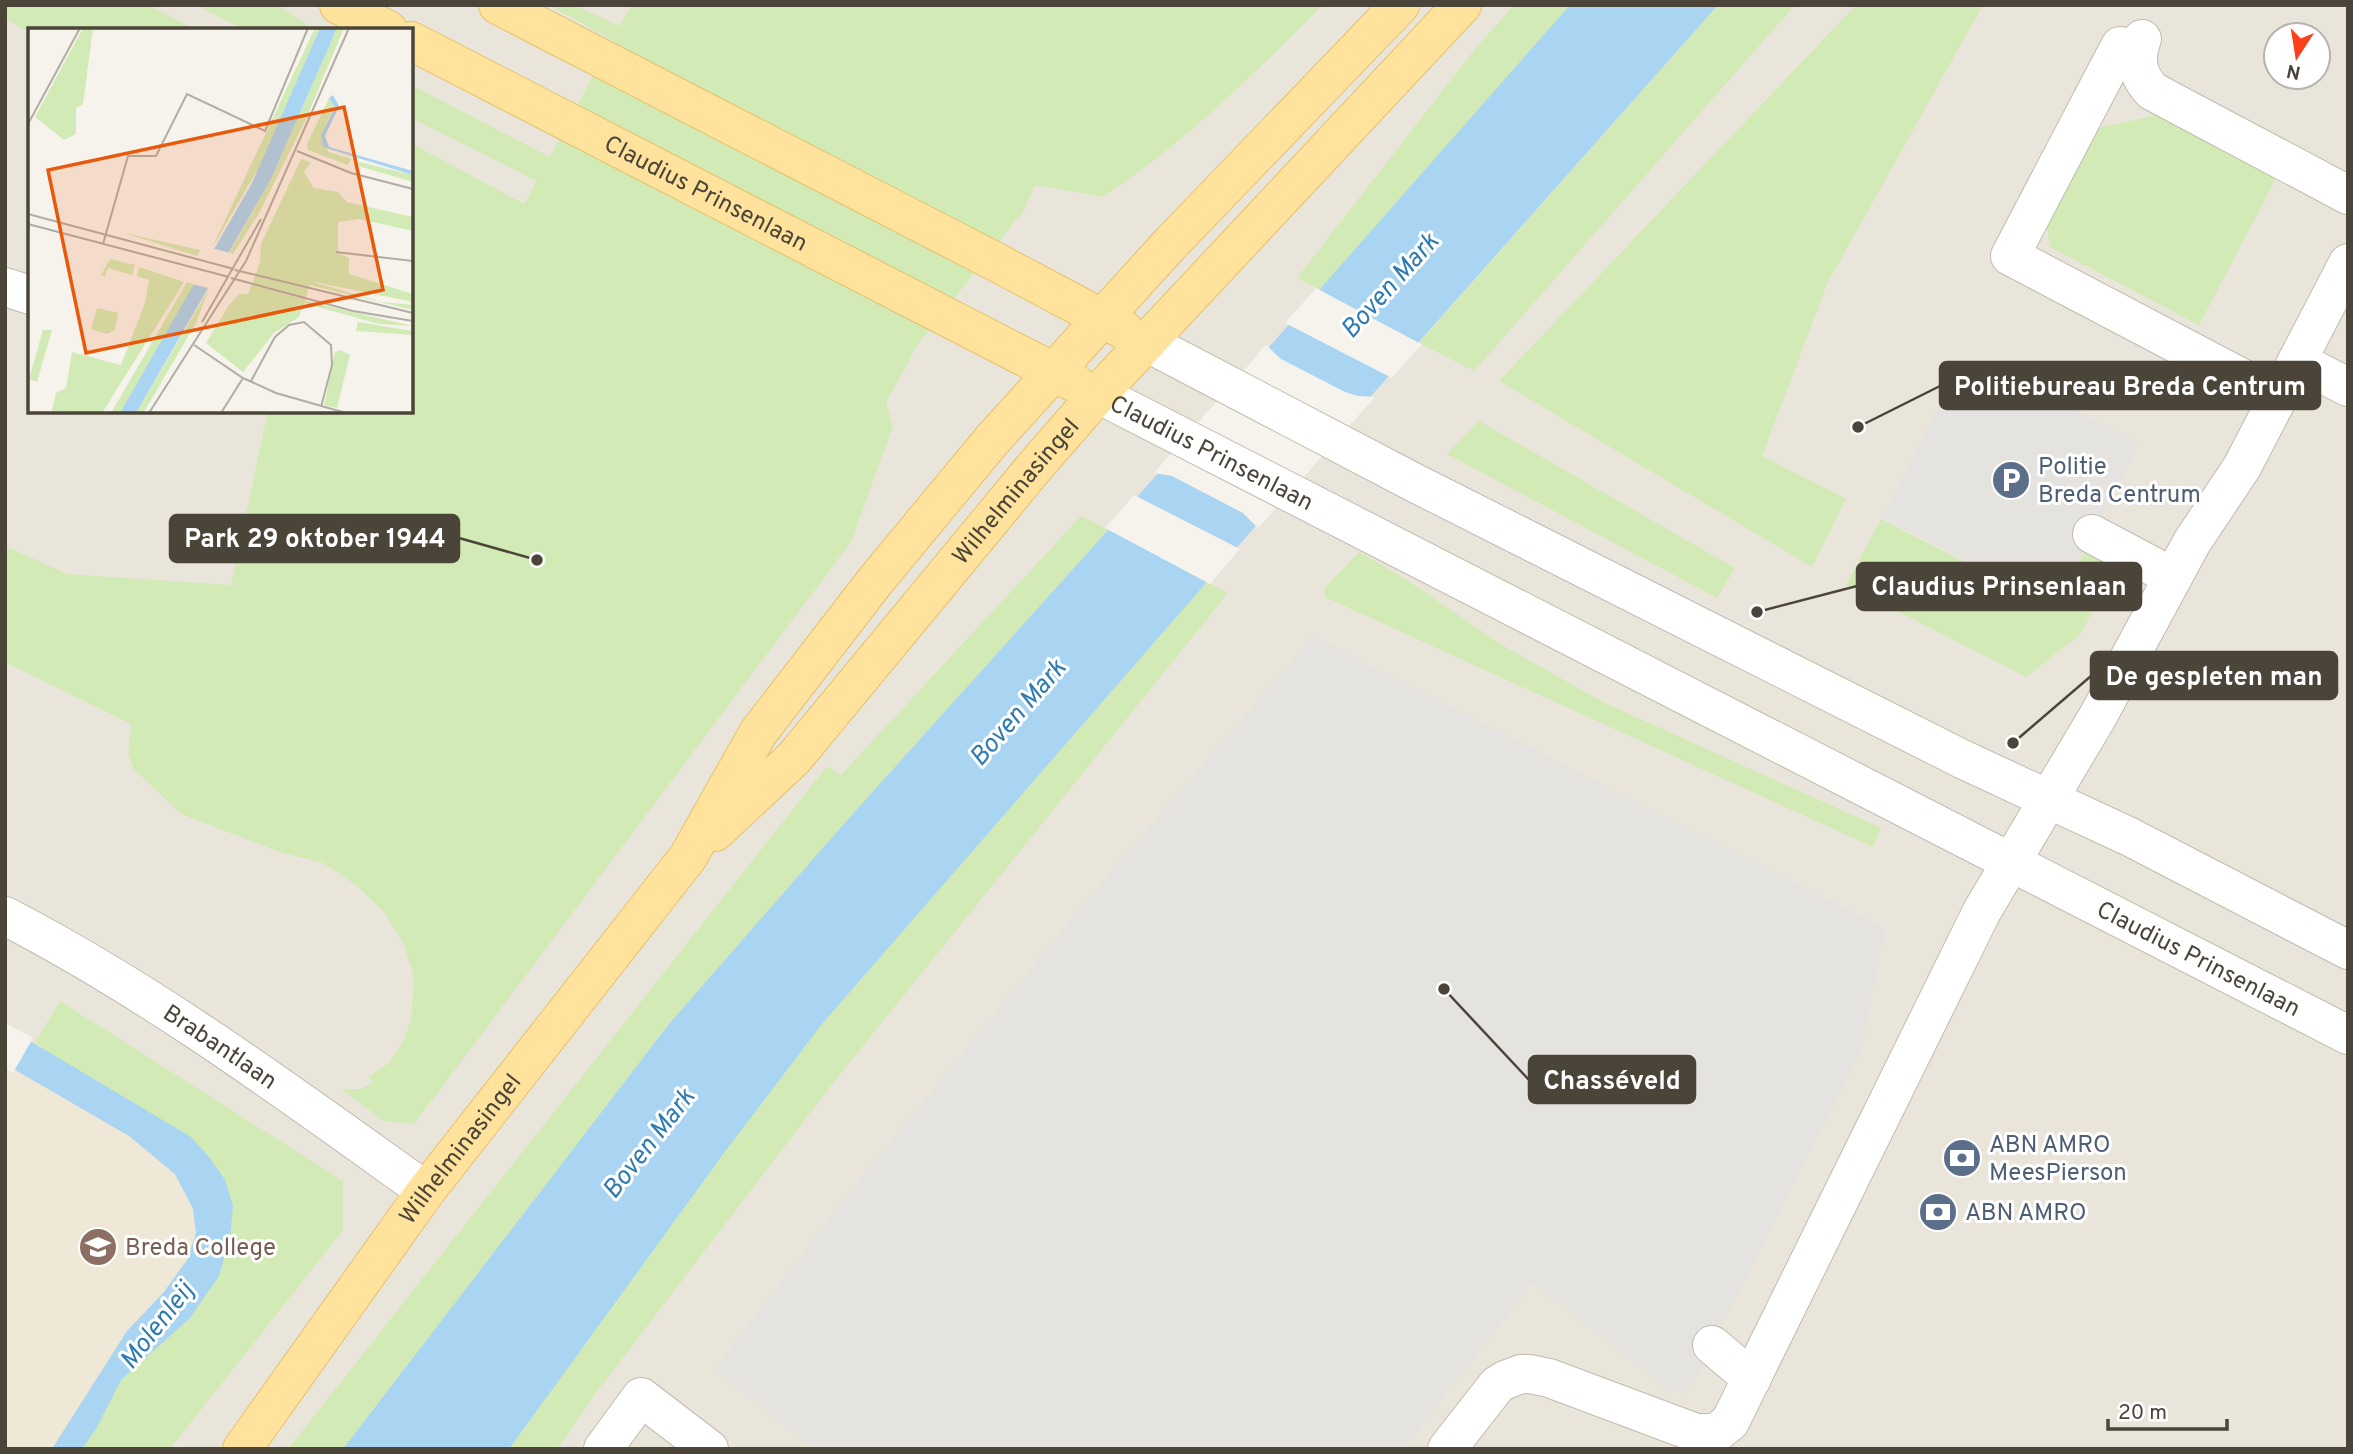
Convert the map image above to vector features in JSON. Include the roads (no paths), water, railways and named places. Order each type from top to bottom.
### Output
[{"type":"main road","points":[[339,5],[384,28]]},
{"type":"main road","points":[[498,5],[1146,342]]},
{"type":"main road","name":"Wilhelminasingel","points":[[242,1449],[426,1191],[688,857],[758,733],[876,580],[992,440],[1189,223],[1400,5]]},
{"type":"main road","name":"Wilhelminasingel","points":[[688,857],[794,758],[1098,394],[1462,5]]},
{"type":"main road","name":"Claudius Prinsenlaan","points":[[413,42],[1098,394]]},
{"type":"street","points":[[2278,397],[2010,256],[2131,42],[2137,50],[2137,65],[2143,81],[2152,91],[2348,195]]},
{"type":"street","points":[[1447,1449],[1497,1385],[1521,1374],[1559,1381],[1703,1434],[1716,1433],[1730,1422],[1982,911],[2098,716],[2192,542],[2242,467],[2348,263]]},
{"type":"street","points":[[5,287],[28,294]]},
{"type":"street","points":[[1146,342],[1413,482],[1962,759],[2130,837],[2348,950]]},
{"type":"street","points":[[2297,361],[2348,387]]},
{"type":"street","name":"Claudius Prinsenlaan","points":[[1098,394],[2348,1035]]},
{"type":"street","points":[[2092,534],[2174,577]]},
{"type":"street","name":"Brabantlaan","points":[[5,916],[55,942],[216,1043],[426,1191]]},
{"type":"street","points":[[1712,1345],[1752,1380]]},
{"type":"street","points":[[603,1449],[641,1397],[709,1449]]},
{"type":"water","name":"Boven Mark","points":[[1570,5],[1718,5],[1260,521],[822,1024],[724,1153],[509,1449],[343,1449],[669,1024]]},
{"type":"water","name":"Molenleij","points":[[5,1026],[191,1137],[225,1180],[233,1206],[230,1238],[219,1276],[190,1318],[121,1380],[97,1427],[82,1449],[52,1449],[127,1331],[164,1292],[187,1260],[196,1233],[193,1209],[175,1174],[129,1136],[5,1064]]},
{"type":"place","name":"Politiebureau Breda Centrum","points":[[1858,427]]},
{"type":"place","name":"Politie Breda Centrum","points":[[2011,480]]},
{"type":"place","name":"Park 29 oktober 1944","points":[[537,560]]},
{"type":"place","name":"Claudius Prinsenlaan","points":[[1757,612]]},
{"type":"place","name":"De gespleten man","points":[[2013,743]]},
{"type":"place","name":"Chasséveld","points":[[1444,989]]},
{"type":"place","name":"ABN AMRO MeesPierson","points":[[1962,1158]]},
{"type":"place","name":"ABN AMRO","points":[[1938,1212]]},
{"type":"place","name":"Breda College","points":[[98,1247]]}]
